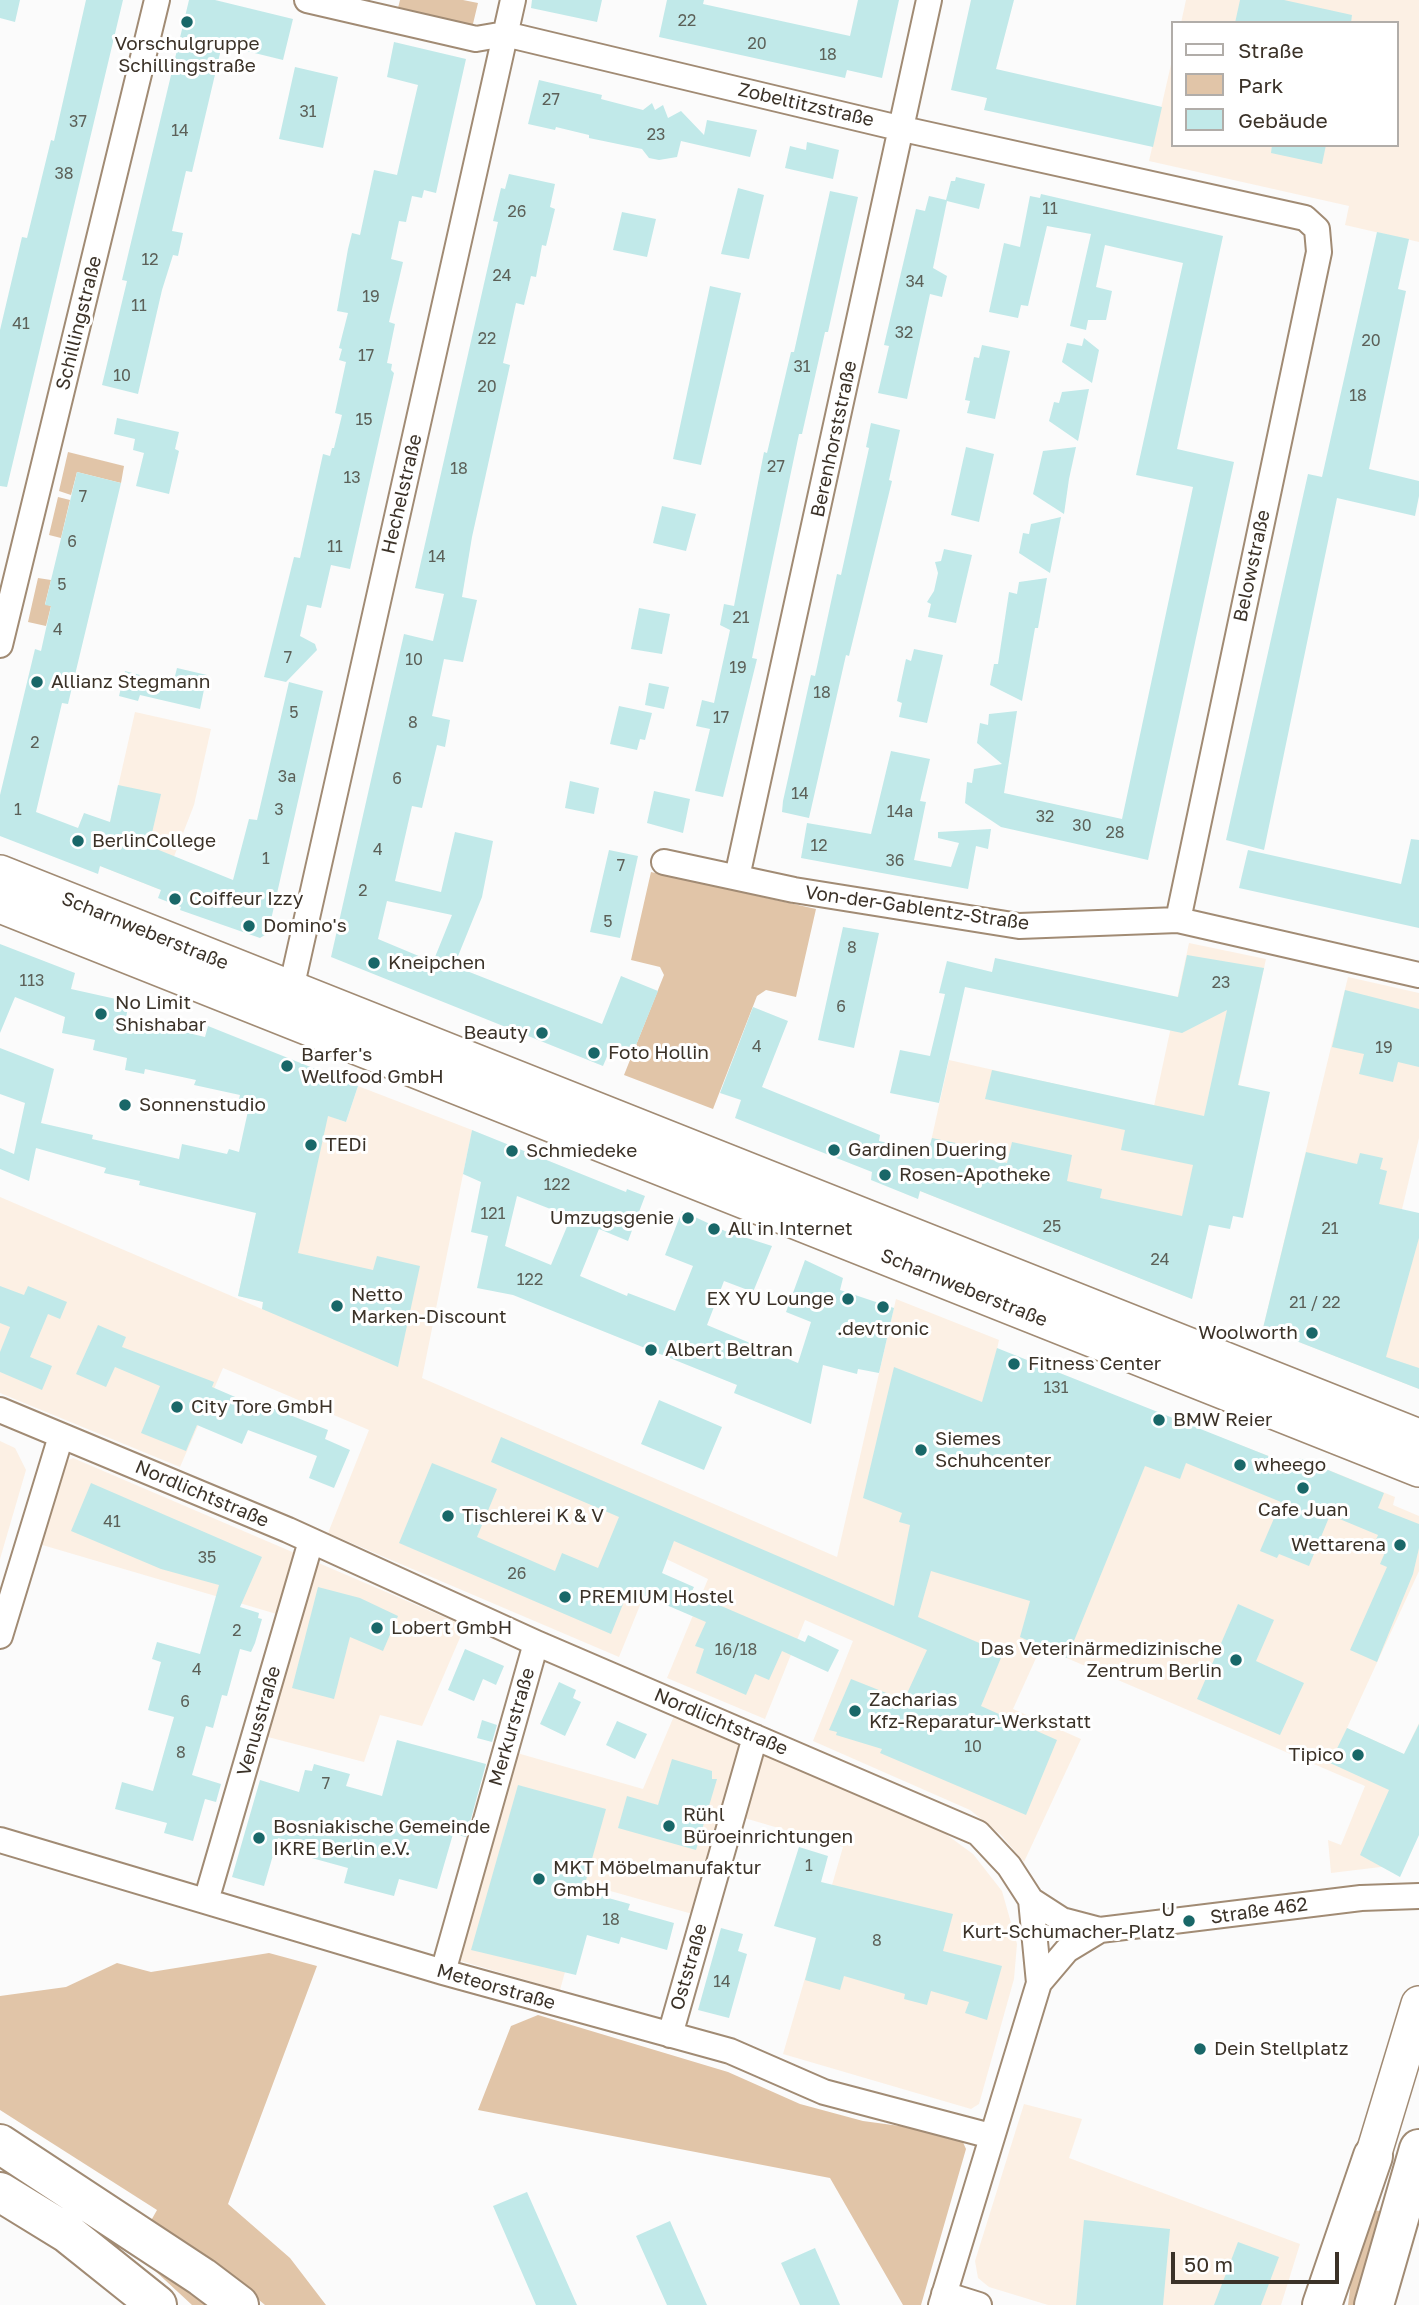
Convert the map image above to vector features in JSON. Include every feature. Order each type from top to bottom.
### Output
[{"type":"main road","name":"Scharnweberstraße","points":[[0,873],[287,1003],[475,1078],[1419,1469]]},
{"type":"main road","name":"Scharnweberstraße","points":[[0,905],[287,1003]]},
{"type":"main road","name":"Scharnweberstraße","points":[[475,1078],[1419,1437]]},
{"type":"main road","points":[[1322,2305],[1373,2156],[1419,2004]]},
{"type":"main road","points":[[0,2144],[202,2277],[239,2305]]},
{"type":"main road","points":[[1373,2156],[1417,2159],[1374,2305]]},
{"type":"main road","points":[[0,2192],[67,2233],[157,2305]]},
{"type":"street","name":"Schillingstraße","points":[[0,645],[157,0]]},
{"type":"street","name":"Zobeltitzstraße","points":[[307,0],[476,39],[505,34],[903,129],[1305,218]]},
{"type":"street","name":"Hechelstraße","points":[[287,1003],[513,0]]},
{"type":"street","name":"Berenhorststraße","points":[[732,876],[903,129],[929,0]]},
{"type":"street","name":"Belowstraße","points":[[1178,920],[1319,252],[1319,232],[1305,218]]},
{"type":"street","name":"Von-der-Gablentz-Straße","points":[[664,862],[818,894],[1019,926],[1178,920],[1419,975]]},
{"type":"street","name":"Nordlichtstraße","points":[[0,1410],[311,1541],[536,1643],[978,1833],[1009,1866],[1031,1900],[1039,1983],[942,2299]]},
{"type":"street","points":[[0,1636],[61,1436]]},
{"type":"street","name":"Venusstraße","points":[[206,1901],[311,1541]]},
{"type":"street","name":"Merkurstraße","points":[[443,1972],[536,1643]]},
{"type":"street","name":"Oststraße","points":[[670,2035],[755,1737]]},
{"type":"street","name":"Meteorstraße","points":[[0,1840],[443,1972],[730,2051],[824,2092],[991,2136]]},
{"type":"street","name":"Straße 462","points":[[1031,1900],[1062,1920],[1100,1930],[1361,1898],[1419,1896]]},
{"type":"street","name":"Straße 462","points":[[1039,1983],[1067,1950],[1100,1930]]},
{"type":"street","points":[[942,2299],[979,2305]]},
{"type":"shaded area","points":[[1186,0],[1419,0],[1419,242],[1345,225],[1349,206],[1149,161],[1170,69],[1170,147],[1398,147],[1398,21],[1181,21]]},
{"type":"shaded area","points":[[135,712],[211,729],[194,805],[161,890],[100,866]]},
{"type":"shaded area","points":[[1189,943],[1266,959],[1192,1299],[920,1191],[949,1060],[1154,1106]]},
{"type":"shaded area","points":[[1348,977],[1419,993],[1419,1138],[1398,1226],[1419,1232],[1419,1389],[1263,1328]]},
{"type":"shaded area","points":[[358,1086],[472,1130],[422,1378],[837,1557],[896,1299],[999,1340],[997,1349],[1295,1466],[1299,1458],[1395,1497],[1393,1505],[1419,1516],[1419,1571],[1347,1728],[1404,1754],[1419,1723],[1419,1816],[1389,1866],[1331,1873],[1328,1840],[1341,1845],[1365,1786],[1041,1647],[1013,1709],[1081,1739],[1024,1862],[1001,1835],[970,1810],[813,1741],[853,1641],[805,1620],[765,1719],[667,1678],[708,1579],[660,1556],[619,1657],[328,1533],[369,1430],[223,1368],[180,1467],[0,1393],[0,1197],[262,1309],[263,1302],[238,1296],[256,1215],[307,1108],[346,1122]]},
{"type":"shaded area","points":[[0,1441],[15,1448],[26,1470],[0,1559]]},
{"type":"shaded area","points":[[73,1458],[297,1554],[280,1615],[39,1544],[63,1463]]},
{"type":"shaded area","points":[[314,1561],[465,1626],[422,1726],[380,1715],[364,1762],[264,1736]]},
{"type":"shaded area","points":[[674,1716],[745,1747],[696,1915],[589,1885],[560,1990],[454,1959],[517,1753],[643,1789]]},
{"type":"shaded area","points":[[759,1753],[943,1832],[973,1854],[1002,1891],[1017,1944],[1014,1979],[979,2104],[971,2109],[783,2054],[843,1847],[741,1817]]},
{"type":"shaded area","points":[[1024,2104],[1082,2119],[1069,2158],[1300,2244],[1281,2305],[1048,2305],[989,2287],[978,2278],[975,2261]]},
{"type":"green space","points":[[400,0],[463,0],[478,3],[472,28],[397,12]]},
{"type":"green space","points":[[68,452],[124,466],[121,483],[77,472],[71,495],[59,491]]},
{"type":"green space","points":[[58,497],[70,500],[61,538],[49,535]]},
{"type":"green space","points":[[38,578],[51,580],[45,604],[51,606],[46,626],[28,622]]},
{"type":"green space","points":[[651,872],[816,909],[796,997],[766,990],[757,996],[713,1109],[624,1075],[664,975],[660,967],[631,960]]},
{"type":"green space","points":[[269,1953],[317,1966],[228,2204],[290,2258],[326,2305],[265,2305],[240,2284],[148,2226],[157,2210],[0,2110],[0,1996],[66,1987],[117,1963],[151,1972]]},
{"type":"green space","points":[[538,2015],[728,2072],[800,2104],[863,2121],[922,2129],[962,2140],[966,2149],[921,2305],[903,2305],[830,2178],[478,2110],[511,2026]]},
{"type":"green space","points":[[1367,2210],[1382,2211],[1355,2305],[1348,2305],[1353,2265]]},
{"type":"green space","points":[[139,2256],[220,2305],[192,2305]]},
{"type":"building","points":[[0,0],[20,0],[15,22],[0,18]]},
{"type":"building","points":[[86,0],[123,0],[7,487],[0,486],[0,330],[22,237],[27,238],[51,140],[54,141]]},
{"type":"building","points":[[189,0],[215,0],[293,19],[283,60],[222,45],[192,172],[186,171],[172,231],[183,233],[178,256],[173,255],[162,290],[138,394],[102,385],[127,281],[122,280]]},
{"type":"building","points":[[532,0],[602,0],[597,22],[531,8]]},
{"type":"building","points":[[667,0],[704,0],[703,4],[850,36],[858,0],[899,0],[882,78],[847,70],[845,78],[659,37]]},
{"type":"building","points":[[971,0],[1014,0],[996,69],[1162,107],[1153,147],[984,110],[987,98],[951,90]]},
{"type":"building","points":[[1240,0],[1284,0],[1352,15],[1351,21],[1235,21]]},
{"type":"building","points":[[394,42],[466,59],[436,193],[424,190],[422,198],[412,196],[406,222],[399,221],[391,259],[403,262],[389,322],[395,324],[387,363],[392,364],[391,370],[394,373],[350,569],[331,565],[321,608],[307,605],[300,636],[315,644],[317,650],[286,682],[264,677],[294,557],[300,558],[323,454],[330,456],[334,448],[342,415],[335,413],[346,362],[339,360],[342,349],[339,348],[348,313],[337,311],[348,249],[352,233],[360,235],[374,170],[397,175],[418,85],[387,77]]},
{"type":"building","points":[[295,67],[338,77],[323,148],[279,139]]},
{"type":"building","points":[[539,80],[602,95],[601,99],[643,110],[652,103],[655,110],[663,105],[668,118],[681,111],[704,135],[707,120],[757,130],[750,157],[681,141],[677,157],[659,160],[649,158],[642,149],[589,138],[589,135],[556,127],[555,130],[528,124]]},
{"type":"building","points":[[807,142],[839,150],[833,179],[785,168],[790,146],[806,150]]},
{"type":"building","points":[[1272,147],[1326,147],[1322,164],[1271,153]]},
{"type":"building","points":[[509,174],[555,184],[550,207],[555,209],[546,246],[542,245],[536,277],[531,276],[524,305],[516,303],[503,363],[510,365],[472,537],[462,597],[477,600],[463,662],[444,659],[432,716],[450,720],[445,747],[437,745],[422,808],[412,806],[395,881],[441,892],[455,832],[493,841],[482,897],[454,966],[602,1024],[621,976],[658,991],[630,1060],[609,1052],[603,1066],[331,957],[404,634],[433,641],[444,594],[415,588],[498,222],[493,221],[501,188],[505,189]],"holes":[[[387,901],[452,915],[433,962],[378,939]]]},
{"type":"building","points":[[956,177],[985,184],[979,209],[947,201],[933,268],[947,276],[942,297],[930,294],[907,399],[878,393],[889,346],[884,345],[916,209],[925,211],[929,196],[946,200],[951,181],[955,181]]},
{"type":"building","points":[[738,188],[764,195],[749,259],[721,254]]},
{"type":"building","points":[[830,191],[858,197],[828,332],[825,332],[802,434],[799,434],[752,658],[757,659],[723,797],[695,791],[710,729],[696,726],[702,700],[714,703],[730,630],[720,625],[724,604],[734,606],[764,452],[767,453],[791,352],[794,352]]},
{"type":"building","points":[[1041,194],[1223,236],[1177,449],[1234,462],[1148,860],[1001,827],[965,803],[967,782],[972,783],[974,769],[1002,764],[977,743],[980,723],[988,725],[989,714],[1017,711],[1004,793],[1122,819],[1193,487],[1136,475],[1183,263],[1105,245],[1096,287],[1112,291],[1106,320],[1088,320],[1086,330],[1070,326],[1091,234],[1047,226],[1028,306],[1021,305],[1018,318],[989,312],[1004,243],[1020,247],[1030,196],[1040,198]]},
{"type":"building","points":[[622,212],[656,219],[647,257],[613,250]]},
{"type":"building","points":[[1377,232],[1409,239],[1398,289],[1406,291],[1369,469],[1419,481],[1419,496],[1415,516],[1337,498],[1264,850],[1226,840],[1308,474],[1322,477]]},
{"type":"building","points":[[710,286],[741,293],[701,465],[673,459]]},
{"type":"building","points":[[1084,338],[1099,350],[1092,383],[1062,362],[1067,343],[1082,346]]},
{"type":"building","points":[[982,345],[1010,351],[995,419],[967,413],[970,401],[965,400],[974,357],[979,358]]},
{"type":"building","points":[[1089,389],[1078,441],[1049,421],[1054,402],[1059,403],[1062,392]]},
{"type":"building","points":[[117,418],[179,432],[175,449],[179,451],[169,494],[136,486],[144,453],[133,450],[135,439],[114,434]]},
{"type":"building","points":[[871,423],[900,430],[889,480],[892,481],[849,656],[846,655],[809,818],[782,812],[783,801],[811,675],[815,676],[837,574],[841,575],[869,448],[866,447]]},
{"type":"building","points":[[966,447],[994,454],[979,522],[951,515]]},
{"type":"building","points":[[1076,447],[1064,514],[1033,494],[1043,451]]},
{"type":"building","points":[[77,472],[121,483],[68,704],[62,703],[36,812],[78,828],[84,813],[110,822],[118,785],[161,794],[149,846],[233,880],[249,819],[257,820],[289,682],[323,691],[268,933],[260,938],[180,910],[181,907],[158,898],[161,890],[100,866],[98,874],[0,836],[0,795],[35,649],[41,651],[51,606],[45,605]]},
{"type":"building","points":[[662,506],[696,514],[686,551],[653,543]]},
{"type":"building","points":[[1061,517],[1050,573],[1019,553],[1023,533],[1029,534],[1031,524]]},
{"type":"building","points":[[944,549],[972,555],[956,623],[928,617],[931,604],[927,602],[934,591],[938,573],[935,562],[941,561]]},
{"type":"building","points":[[1047,578],[1022,701],[990,685],[994,664],[998,664],[1009,592],[1017,594],[1019,582]]},
{"type":"building","points":[[639,608],[670,614],[662,654],[631,649]]},
{"type":"building","points":[[914,649],[943,655],[927,723],[899,717],[902,703],[897,701],[906,659],[911,661]]},
{"type":"building","points":[[177,668],[207,675],[200,709],[140,695],[138,701],[119,696],[125,671],[173,684]]},
{"type":"building","points":[[649,683],[669,687],[664,709],[645,705]]},
{"type":"building","points":[[619,706],[652,713],[645,740],[640,739],[637,750],[610,744]]},
{"type":"building","points":[[891,751],[930,759],[920,801],[926,802],[914,860],[951,867],[959,843],[938,838],[938,832],[991,829],[988,849],[976,846],[968,889],[801,858],[807,823],[871,834]]},
{"type":"building","points":[[570,781],[599,788],[594,814],[565,808]]},
{"type":"building","points":[[654,791],[690,799],[683,833],[647,823]]},
{"type":"building","points":[[1411,839],[1419,840],[1419,928],[1239,888],[1248,850],[1401,884]]},
{"type":"building","points":[[609,850],[638,856],[620,938],[590,932]]},
{"type":"building","points":[[843,927],[879,933],[854,1048],[818,1040]]},
{"type":"building","points":[[0,944],[75,973],[71,989],[116,999],[115,1004],[128,1007],[126,1018],[205,1037],[208,1026],[358,1086],[346,1122],[328,1116],[298,1253],[373,1270],[377,1256],[420,1266],[398,1367],[262,1309],[263,1302],[238,1296],[256,1213],[139,1185],[140,1181],[104,1173],[106,1168],[36,1148],[29,1181],[0,1169],[0,1148],[14,1154],[25,1103],[0,1094],[0,1048],[54,1069],[41,1123],[93,1135],[92,1139],[179,1159],[182,1144],[227,1154],[229,1149],[239,1152],[250,1102],[239,1099],[240,1095],[194,1085],[196,1080],[145,1069],[144,1074],[125,1070],[127,1058],[93,1050],[95,1040],[62,1033],[65,1017],[15,997],[0,1033]]},
{"type":"building","points":[[1187,955],[1264,968],[1238,1085],[1270,1092],[1243,1218],[1233,1216],[1230,1229],[1209,1225],[1192,1299],[920,1191],[918,1199],[871,1180],[872,1172],[735,1118],[741,1100],[720,1093],[753,1007],[788,1021],[762,1087],[880,1135],[879,1141],[928,1152],[932,1138],[965,1145],[963,1154],[1007,1163],[1012,1142],[1072,1155],[1067,1181],[1102,1189],[1100,1198],[1182,1216],[1193,1165],[1121,1150],[1125,1130],[985,1099],[992,1070],[1204,1116],[1227,1010],[1182,1033],[965,987],[939,1103],[890,1093],[900,1050],[930,1056],[945,994],[939,993],[947,961],[992,972],[995,958],[1178,997]]},
{"type":"building","points":[[1345,990],[1419,1009],[1419,1067],[1398,1062],[1393,1082],[1359,1074],[1364,1054],[1332,1047]]},
{"type":"building","points":[[472,1130],[626,1192],[627,1189],[645,1196],[628,1241],[599,1229],[580,1276],[627,1296],[628,1293],[675,1311],[693,1266],[665,1255],[682,1211],[725,1231],[772,1246],[753,1292],[724,1281],[707,1325],[798,1363],[811,1322],[786,1312],[805,1260],[843,1278],[840,1290],[894,1308],[879,1373],[858,1369],[857,1374],[823,1365],[811,1424],[734,1393],[737,1385],[513,1295],[477,1288],[488,1236],[471,1232],[481,1182],[463,1174]],"holes":[[[517,1196],[571,1217],[551,1265],[505,1246]]]},
{"type":"building","points":[[1306,1152],[1357,1164],[1360,1153],[1383,1158],[1380,1169],[1387,1171],[1379,1204],[1419,1213],[1419,1238],[1386,1357],[1419,1368],[1419,1389],[1263,1328]]},
{"type":"building","points":[[0,1286],[24,1295],[28,1286],[67,1302],[60,1319],[48,1314],[30,1357],[52,1366],[42,1390],[0,1372],[0,1352],[10,1327],[0,1323]]},
{"type":"building","points":[[98,1325],[126,1337],[122,1347],[214,1382],[212,1387],[270,1412],[272,1408],[328,1430],[325,1439],[350,1450],[334,1488],[309,1478],[317,1456],[248,1430],[242,1444],[197,1425],[186,1451],[141,1433],[160,1386],[115,1367],[106,1387],[76,1374]]},
{"type":"building","points":[[997,1348],[1296,1467],[1299,1458],[1384,1493],[1378,1508],[1419,1524],[1419,1548],[1413,1574],[1377,1662],[1350,1650],[1387,1567],[1380,1564],[1387,1548],[1375,1542],[1378,1535],[1330,1515],[1309,1566],[1279,1554],[1277,1558],[1260,1551],[1281,1502],[1186,1463],[1180,1479],[1145,1466],[1067,1658],[1020,1637],[1030,1601],[931,1571],[918,1617],[1003,1653],[981,1706],[1057,1740],[1026,1815],[880,1753],[882,1749],[836,1735],[837,1732],[829,1730],[851,1679],[904,1700],[927,1650],[674,1541],[662,1573],[694,1587],[691,1593],[805,1642],[808,1635],[839,1650],[828,1672],[782,1651],[769,1680],[755,1674],[746,1695],[696,1673],[704,1649],[695,1646],[706,1622],[629,1589],[611,1634],[399,1543],[432,1463],[497,1489],[477,1537],[555,1571],[562,1553],[598,1568],[619,1517],[491,1462],[501,1437],[894,1606],[910,1525],[899,1522],[902,1513],[863,1498],[894,1367],[982,1402]]},
{"type":"building","points":[[659,1400],[722,1427],[704,1470],[641,1444]]},
{"type":"building","points":[[91,1483],[262,1557],[240,1607],[259,1613],[258,1618],[262,1619],[255,1643],[251,1652],[240,1649],[227,1696],[222,1695],[213,1728],[206,1726],[192,1775],[221,1784],[216,1802],[205,1799],[193,1841],[164,1833],[167,1823],[115,1809],[122,1782],[153,1791],[174,1717],[148,1710],[161,1662],[152,1659],[157,1642],[200,1654],[219,1585],[161,1569],[71,1531]]},
{"type":"building","points":[[318,1587],[360,1598],[398,1616],[383,1651],[350,1637],[334,1699],[292,1688]]},
{"type":"building","points":[[1238,1604],[1274,1620],[1256,1661],[1304,1683],[1280,1735],[1197,1699]]},
{"type":"building","points":[[465,1649],[504,1666],[496,1685],[483,1679],[474,1701],[448,1690]]},
{"type":"building","points":[[559,1682],[576,1690],[573,1698],[581,1702],[565,1736],[540,1724]]},
{"type":"building","points":[[482,1720],[497,1725],[492,1742],[477,1738]]},
{"type":"building","points":[[617,1721],[647,1734],[635,1759],[606,1745]]},
{"type":"building","points":[[1419,1724],[1419,1835],[1400,1877],[1360,1855],[1389,1790],[1330,1763],[1347,1728],[1404,1754]]},
{"type":"building","points":[[397,1740],[486,1764],[466,1837],[453,1834],[437,1889],[399,1879],[394,1896],[344,1883],[348,1868],[308,1857],[310,1846],[278,1838],[264,1886],[232,1877],[260,1780],[299,1792],[305,1770],[312,1771],[314,1764],[350,1774],[346,1786],[382,1796]]},
{"type":"building","points":[[672,1759],[712,1771],[712,1779],[717,1779],[696,1850],[618,1828],[627,1796],[658,1805]]},
{"type":"building","name":"MKT Möbelmanufaktur GmbH","points":[[518,1785],[606,1809],[583,1891],[630,1904],[628,1910],[674,1923],[667,1950],[621,1937],[619,1944],[587,1935],[576,1975],[471,1950]]},
{"type":"building","points":[[799,1847],[828,1856],[821,1882],[953,1914],[943,1951],[1002,1966],[987,2020],[965,2013],[969,2002],[931,1991],[927,2005],[904,1999],[905,1994],[844,1976],[840,1990],[805,1980],[816,1938],[774,1926]]},
{"type":"building","points":[[721,1928],[743,1934],[738,1951],[747,1954],[729,2018],[698,2010]]},
{"type":"building","points":[[527,2192],[577,2305],[536,2305],[493,2206]]},
{"type":"building","points":[[1084,2220],[1170,2229],[1163,2305],[1076,2305]]},
{"type":"building","points":[[670,2221],[707,2305],[667,2305],[636,2236]]},
{"type":"building","points":[[1238,2242],[1279,2257],[1261,2305],[1214,2305]]},
{"type":"building","points":[[815,2248],[840,2305],[800,2305],[781,2263]]},
{"type":"place","name":"Vorschulgruppe Schillingstraße","points":[[187,22]]},
{"type":"place","name":"Allianz Stegmann","points":[[37,682]]},
{"type":"place","name":"BerlinCollege","points":[[78,841]]},
{"type":"place","name":"Coiffeur Izzy","points":[[175,899]]},
{"type":"place","name":"Domino's","points":[[249,926]]},
{"type":"place","name":"Kneipchen","points":[[374,963]]},
{"type":"place","name":"No Limit Shishabar","points":[[101,1014]]},
{"type":"place","name":"Beauty","points":[[542,1033]]},
{"type":"place","name":"Foto Hollin","points":[[594,1053]]},
{"type":"place","name":"Barfer's Wellfood GmbH","points":[[287,1066]]},
{"type":"place","name":"Sonnenstudio","points":[[125,1105]]},
{"type":"place","name":"TEDi","points":[[311,1145]]},
{"type":"place","name":"Gardinen Duering","points":[[834,1150]]},
{"type":"place","name":"Schmiedeke","points":[[512,1151]]},
{"type":"place","name":"Rosen-Apotheke","points":[[885,1175]]},
{"type":"place","name":"Umzugsgenie","points":[[688,1218]]},
{"type":"place","name":"All in Internet","points":[[714,1229]]},
{"type":"place","name":"EX YU Lounge","points":[[848,1299]]},
{"type":"place","name":"Netto Marken-Discount","points":[[337,1306]]},
{"type":"place","name":".devtronic","points":[[883,1307]]},
{"type":"place","name":"Woolworth","points":[[1312,1333]]},
{"type":"place","name":"Albert Beltran","points":[[651,1350]]},
{"type":"place","name":"Fitness Center","points":[[1014,1364]]},
{"type":"place","name":"City Tore GmbH","points":[[177,1407]]},
{"type":"place","name":"BMW Reier","points":[[1159,1420]]},
{"type":"place","name":"Siemes Schuhcenter","points":[[921,1450]]},
{"type":"place","name":"wheego","points":[[1240,1465]]},
{"type":"place","name":"Cafe Juan","points":[[1303,1488]]},
{"type":"place","name":"Tischlerei K & V","points":[[448,1516]]},
{"type":"place","name":"Wettarena","points":[[1400,1545]]},
{"type":"place","name":"PREMIUM Hostel","points":[[565,1597]]},
{"type":"place","name":"Lobert GmbH","points":[[377,1628]]},
{"type":"place","name":"Das Veterinärmedizinische Zentrum Berlin","points":[[1236,1660]]},
{"type":"place","name":"Zacharias Kfz-Reparatur-Werkstatt","points":[[855,1711]]},
{"type":"place","name":"Tipico","points":[[1358,1755]]},
{"type":"place","name":"Rühl Büroeinrichtungen","points":[[669,1826]]},
{"type":"place","name":"Bosniakische Gemeinde IKRE Berlin e.V.","points":[[259,1838]]},
{"type":"place","name":"MKT Möbelmanufaktur GmbH","points":[[539,1879]]},
{"type":"place","name":"U Kurt-Schumacher-Platz","points":[[1189,1921]]},
{"type":"place","name":"Dein Stellplatz","points":[[1200,2049]]}]
